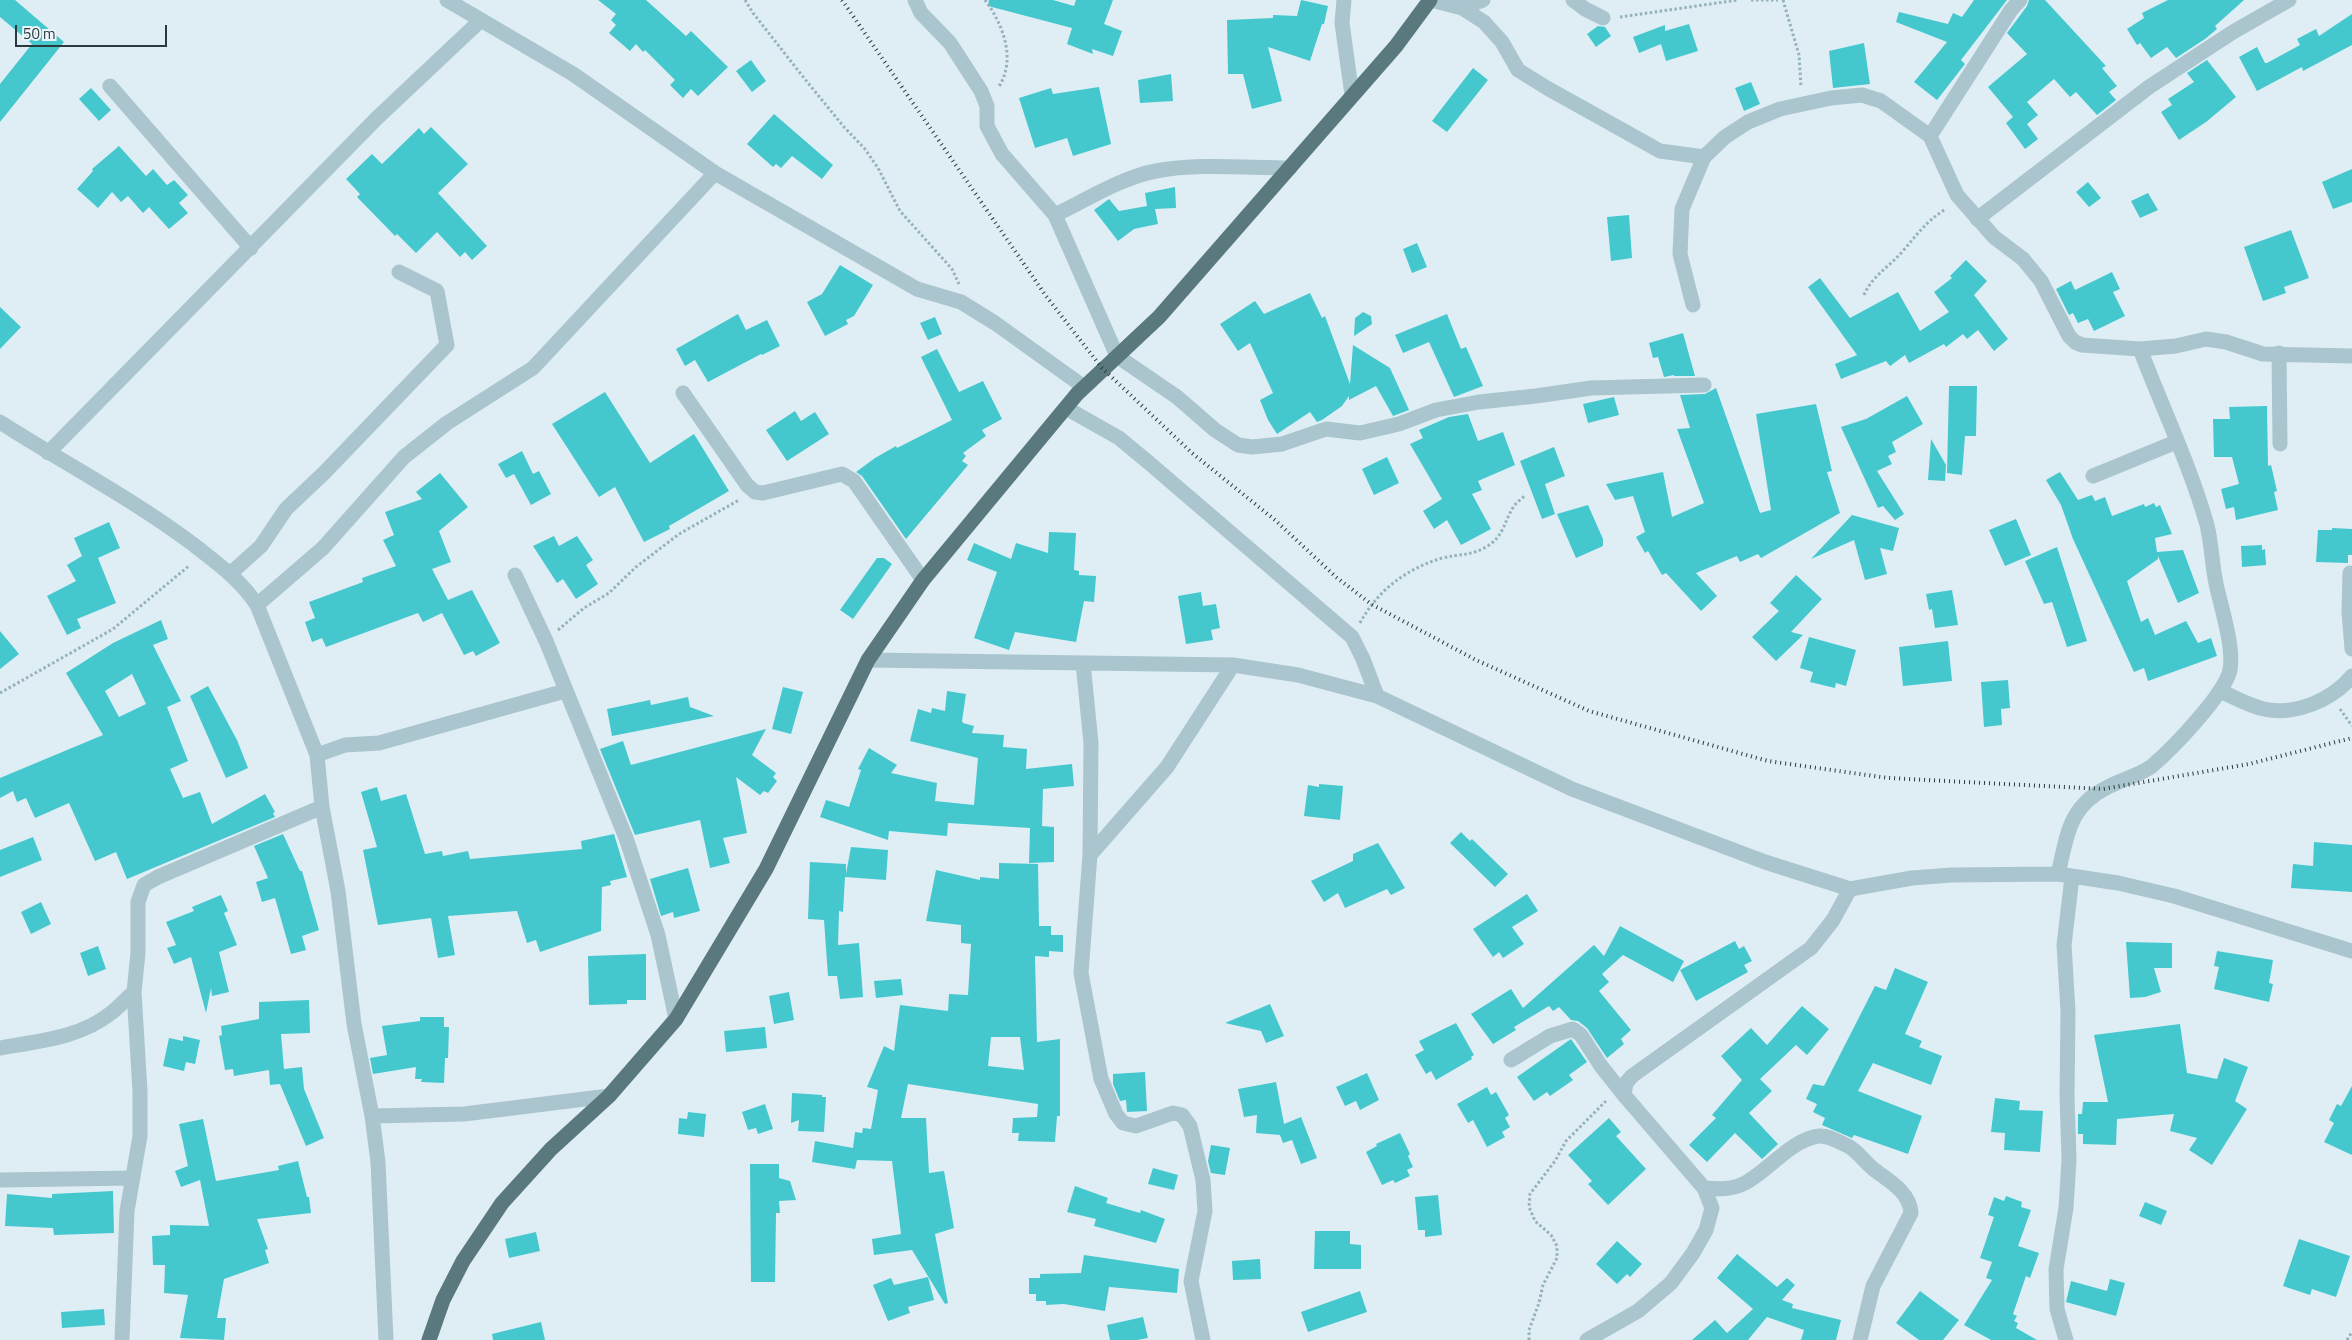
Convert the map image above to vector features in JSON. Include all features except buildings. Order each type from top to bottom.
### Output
[{"type":"main road","points":[[429,1340],[444,1300],[463,1260],[502,1203],[551,1149],[609,1096],[676,1019],[766,869],[868,660],[923,580],[1084,387],[1159,317],[1396,46],[1430,0]]},
{"type":"street","points":[[446,0],[573,74],[715,173],[917,289],[961,302],[995,323],[1084,387]]},
{"type":"street","points":[[916,0],[921,13],[950,43],[981,91],[987,106],[987,126],[1002,154],[1056,215],[1117,356],[1177,397],[1215,430],[1238,445],[1252,447],[1282,444],[1326,430],[1360,433],[1399,424],[1436,410],[1480,402],[1591,388],[1704,385]]},
{"type":"street","points":[[1344,0],[1342,22],[1352,95]]},
{"type":"street","points":[[1430,0],[1462,8],[1484,22],[1502,42],[1518,70],[1547,88],[1660,151],[1704,157]]},
{"type":"street","points":[[1462,8],[1483,0]]},
{"type":"street","points":[[1573,0],[1585,9],[1603,18]]},
{"type":"street","points":[[1930,136],[2020,0]]},
{"type":"street","points":[[1977,219],[2149,87],[2233,32],[2289,0]]},
{"type":"street","points":[[48,453],[377,118],[480,21]]},
{"type":"street","points":[[110,86],[251,248]]},
{"type":"street","points":[[1693,305],[1680,254],[1682,208],[1704,157],[1725,137],[1748,122],[1780,109],[1804,102],[1862,95],[1881,100],[1930,136],[1940,162],[1961,199],[1977,219],[1994,236],[2023,259],[2041,281],[2075,342],[2091,347],[2140,349],[2176,346],[2206,339],[2226,342],[2263,354],[2352,356]]},
{"type":"street","points":[[1056,215],[1132,178],[1156,171],[1183,168],[1290,168]]},
{"type":"street","points":[[257,605],[323,548],[404,457],[447,423],[533,368],[715,173]]},
{"type":"street","points":[[231,573],[261,546],[286,509],[325,472],[447,345],[437,291],[400,272]]},
{"type":"street","points":[[2066,1340],[2057,1309],[2056,1269],[2066,1208],[2068,1169],[2067,1069],[2069,1037],[2064,945],[2065,876],[2072,818],[2081,807],[2103,789],[2151,766],[2199,718],[2220,692],[2230,670],[2226,630],[2212,567],[2207,528],[2189,470],[2176,442],[2140,349]]},
{"type":"street","points":[[2279,354],[2280,444]]},
{"type":"street","points":[[683,394],[747,485],[755,492],[764,493],[842,474],[854,481],[923,580]]},
{"type":"street","points":[[1066,408],[1118,438],[1148,462],[1352,637],[1364,659],[1377,696]]},
{"type":"street","points":[[0,422],[157,518],[231,573],[246,588],[257,605],[316,755],[322,807],[338,891],[354,1024],[372,1116],[378,1162],[386,1340]]},
{"type":"street","points":[[2093,476],[2176,442]]},
{"type":"street","points":[[2350,573],[2349,612],[2352,649]]},
{"type":"street","points":[[515,576],[546,641],[626,838],[658,935],[676,1019]]},
{"type":"street","points":[[868,660],[1233,665],[1298,675],[1377,696],[1572,790],[1765,862],[1850,889],[1912,878],[1952,875],[2065,876],[2118,883],[2174,896],[2352,951]]},
{"type":"street","points":[[1083,663],[1091,743],[1090,855],[1081,973],[1101,1079],[1110,1103],[1123,1123],[1136,1126],[1173,1113],[1182,1115],[1190,1126],[1203,1180],[1205,1211],[1192,1281],[1203,1340]]},
{"type":"street","points":[[1090,855],[1167,767],[1233,665]]},
{"type":"street","points":[[2220,692],[2263,709],[2275,711],[2306,706],[2330,697],[2352,676]]},
{"type":"street","points":[[316,755],[345,745],[379,743],[565,691]]},
{"type":"street","points":[[122,1340],[128,1211],[140,1136],[140,1091],[134,992],[138,953],[138,902],[144,885],[158,877],[322,807]]},
{"type":"street","points":[[1621,1092],[1632,1076],[1811,948],[1833,920],[1850,889]]},
{"type":"street","points":[[0,1048],[59,1037],[86,1029],[111,1014],[134,992]]},
{"type":"street","points":[[1511,1060],[1550,1036],[1573,1029],[1581,1035],[1621,1092],[1704,1188],[1712,1208],[1706,1230],[1693,1253],[1671,1282],[1638,1311],[1587,1340]]},
{"type":"street","points":[[372,1116],[464,1114],[609,1096]]},
{"type":"street","points":[[1704,1188],[1728,1189],[1746,1183],[1767,1166],[1796,1147],[1819,1136],[1829,1137],[1850,1147],[1906,1196],[1911,1213],[1873,1286],[1860,1340]]},
{"type":"street","points":[[0,1180],[133,1178]]},
{"type":"path","points":[[746,0],[753,14],[804,78],[844,127],[865,149],[878,168],[900,211],[952,269],[960,286],[961,302]]},
{"type":"path","points":[[984,0],[996,15],[1007,47],[1008,62],[1002,83],[987,106]]},
{"type":"path","points":[[1603,18],[1738,0]]},
{"type":"path","points":[[1750,0],[1778,0]]},
{"type":"path","points":[[1782,0],[1799,55],[1800,83],[1804,102]]},
{"type":"path","points":[[1864,296],[1868,286],[1900,254],[1932,217],[1961,199]]},
{"type":"path","points":[[546,641],[584,608],[609,593],[636,567],[679,534],[755,492]]},
{"type":"path","points":[[1352,637],[1371,604],[1398,577],[1444,558],[1466,556],[1487,546],[1500,536],[1514,506],[1525,495]]},
{"type":"path","points":[[0,693],[113,629],[204,553]]},
{"type":"path","points":[[2330,697],[2352,726]]},
{"type":"path","points":[[1529,1340],[1529,1330],[1539,1303],[1543,1285],[1557,1258],[1557,1246],[1552,1235],[1535,1221],[1529,1207],[1530,1194],[1555,1161],[1566,1140],[1621,1092]]},
{"type":"path","points":[[2347,1340],[2352,1332]]},
{"type":"railway","points":[[842,0],[1046,296],[1102,368],[1192,453],[1275,520],[1336,577],[1371,604],[1476,660],[1589,711],[1768,761],[1888,778],[2103,789],[2249,764],[2352,738]]}]
